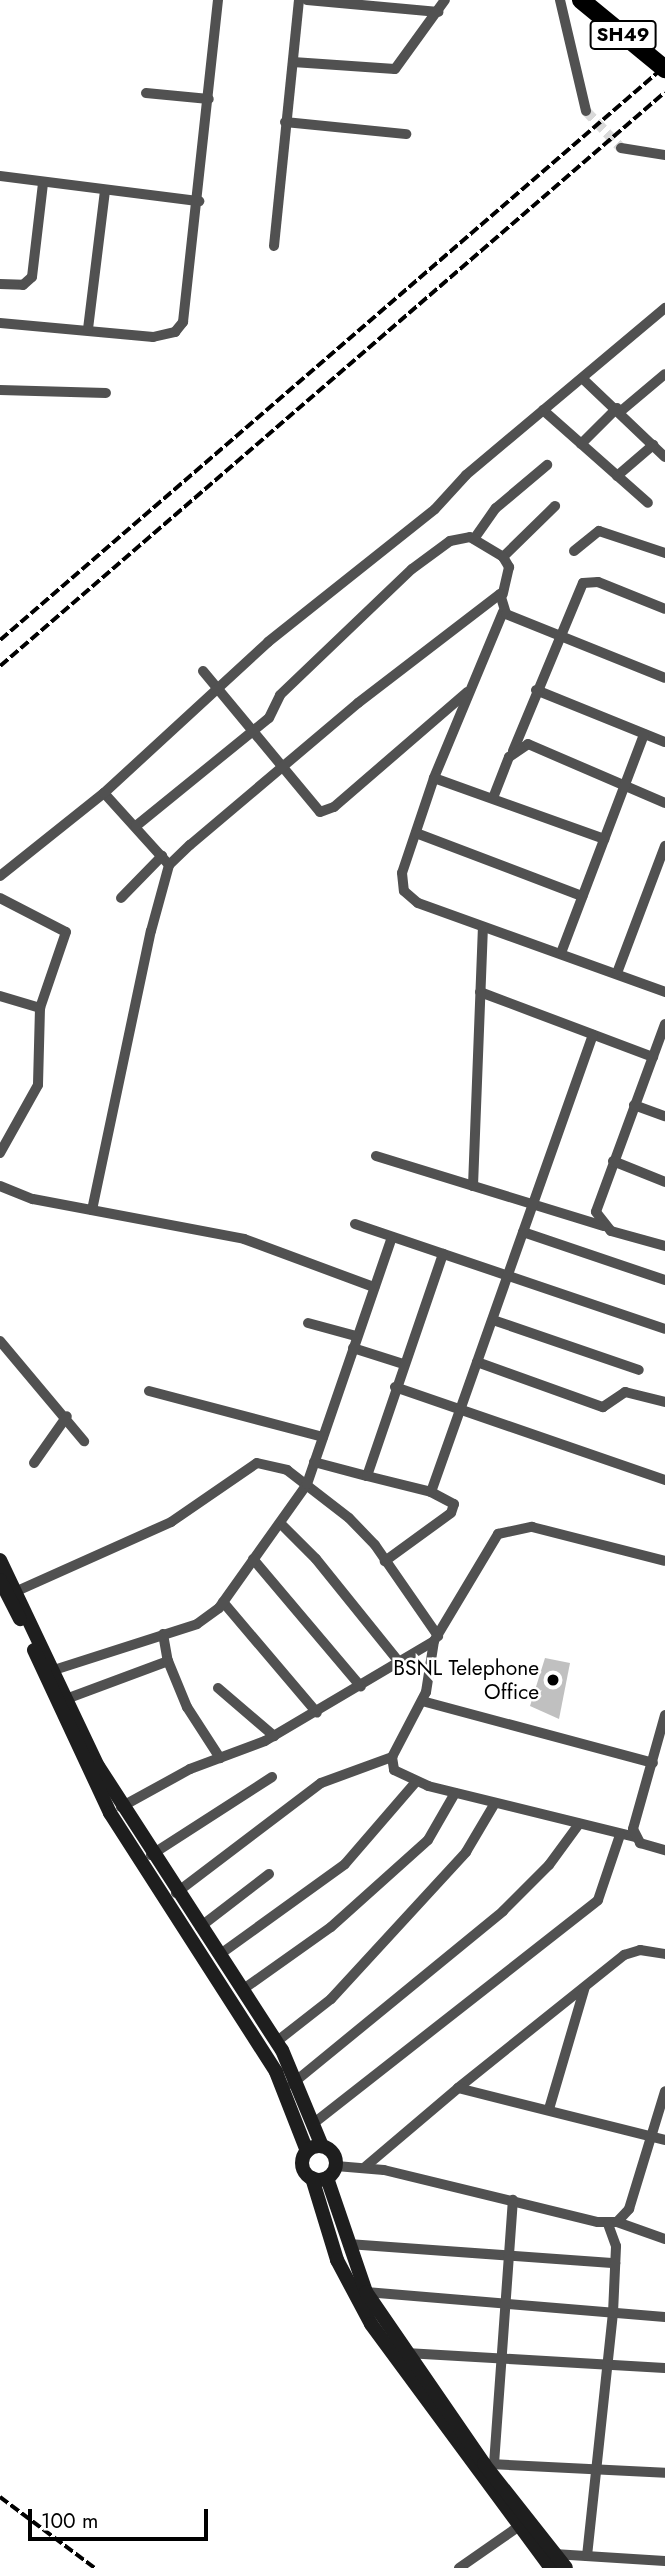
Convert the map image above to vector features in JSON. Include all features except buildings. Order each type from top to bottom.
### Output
[{"type":"main road","name":"SH49","points":[[581,0],[665,69]]},
{"type":"main road","points":[[0,1560],[121,1807],[276,2042],[297,2080],[321,2146],[335,2155],[332,2172],[348,2244],[366,2292],[551,2564]]},
{"type":"main road","points":[[0,1580],[110,1813],[252,2031],[284,2091],[307,2151],[302,2166],[312,2178],[351,2288],[403,2375],[483,2464],[518,2527],[551,2564],[566,2568]]},
{"type":"main road","points":[[307,2151],[321,2146]]},
{"type":"main road","points":[[312,2178],[332,2172]]},
{"type":"street","points":[[0,323],[153,337],[175,331],[187,311],[219,0]]},
{"type":"street","points":[[274,246],[299,0]]},
{"type":"street","points":[[307,0],[438,12]]},
{"type":"street","points":[[293,62],[395,69],[445,0]]},
{"type":"street","points":[[560,0],[586,111]]},
{"type":"street","points":[[146,93],[209,99]]},
{"type":"street","points":[[285,122],[406,134]]},
{"type":"street","points":[[621,148],[665,155]]},
{"type":"street","points":[[0,176],[199,201]]},
{"type":"street","points":[[0,284],[23,285],[32,277],[43,183]]},
{"type":"street","points":[[88,329],[105,191]]},
{"type":"street","points":[[0,876],[104,793],[352,569],[435,509],[543,410],[665,308]]},
{"type":"street","points":[[581,444],[665,374]]},
{"type":"street","points":[[583,379],[619,410],[665,457]]},
{"type":"street","points":[[0,390],[106,393]]},
{"type":"street","points":[[543,410],[648,503]]},
{"type":"street","points":[[617,477],[653,445]]},
{"type":"street","points":[[474,539],[496,508],[547,464]]},
{"type":"street","points":[[503,557],[555,506]]},
{"type":"street","points":[[574,551],[599,531],[665,553]]},
{"type":"street","points":[[136,826],[269,718],[280,695],[412,569],[450,541],[474,539],[503,557],[509,567],[503,594],[503,612],[434,778],[402,873],[404,891],[418,903],[665,992]]},
{"type":"street","points":[[493,798],[556,636],[578,589],[590,581],[665,609]]},
{"type":"street","points":[[121,898],[165,860],[286,766],[358,703],[503,594]]},
{"type":"street","points":[[503,612],[556,636],[665,678]]},
{"type":"street","points":[[203,671],[286,766],[315,806],[327,812],[470,690]]},
{"type":"street","points":[[536,690],[665,742]]},
{"type":"street","points":[[561,953],[644,734]]},
{"type":"street","points":[[513,751],[539,745],[665,803]]},
{"type":"street","points":[[434,778],[604,839]]},
{"type":"street","points":[[104,793],[165,860]]},
{"type":"street","points":[[416,832],[582,896]]},
{"type":"street","points":[[617,973],[665,846]]},
{"type":"street","points":[[92,1210],[165,860]]},
{"type":"street","points":[[0,898],[66,932],[40,1008],[38,1085],[0,1153]]},
{"type":"street","points":[[473,1186],[483,927]]},
{"type":"street","points":[[480,992],[653,1056]]},
{"type":"street","points":[[0,996],[40,1008]]},
{"type":"street","points":[[603,1226],[597,1203],[665,1024]]},
{"type":"street","points":[[431,1492],[593,1035]]},
{"type":"street","points":[[634,1105],[665,1116]]},
{"type":"street","points":[[376,1156],[665,1246]]},
{"type":"street","points":[[613,1161],[665,1182]]},
{"type":"street","points":[[0,1186],[92,1210],[244,1239],[374,1287]]},
{"type":"street","points":[[355,1224],[665,1329]]},
{"type":"street","points":[[523,1232],[665,1280]]},
{"type":"street","points":[[54,1670],[202,1621],[223,1602],[307,1484],[392,1237]]},
{"type":"street","points":[[367,1476],[395,1387],[443,1254]]},
{"type":"street","points":[[493,1320],[639,1370]]},
{"type":"street","points":[[308,1322],[403,1364]]},
{"type":"street","points":[[0,1342],[67,1416],[84,1441]]},
{"type":"street","points":[[477,1362],[603,1406],[625,1392],[665,1402]]},
{"type":"street","points":[[395,1387],[665,1480]]},
{"type":"street","points":[[149,1391],[323,1437]]},
{"type":"street","points":[[34,1463],[67,1416]]},
{"type":"street","points":[[314,1462],[431,1492],[451,1500],[454,1509],[385,1561]]},
{"type":"street","points":[[17,1591],[171,1521],[235,1482],[250,1465],[286,1470],[349,1518],[385,1561],[436,1638]]},
{"type":"street","points":[[281,1524],[308,1549],[400,1663]]},
{"type":"street","points":[[665,1561],[532,1527],[506,1530],[487,1546],[436,1638],[422,1701],[392,1756],[394,1770],[415,1783],[635,1837],[665,1850]]},
{"type":"street","points":[[253,1559],[361,1687]]},
{"type":"street","points":[[223,1602],[317,1713]]},
{"type":"street","points":[[163,1634],[168,1661],[187,1707],[220,1758]]},
{"type":"street","points":[[121,1807],[220,1758],[274,1736],[317,1713],[436,1638]]},
{"type":"street","points":[[66,1699],[168,1661]]},
{"type":"street","points":[[218,1688],[274,1736]]},
{"type":"street","points":[[422,1701],[653,1763]]},
{"type":"street","points":[[635,1837],[665,1715]]},
{"type":"street","points":[[176,1892],[321,1783],[392,1756]]},
{"type":"street","points":[[151,1855],[272,1777]]},
{"type":"street","points":[[219,1955],[345,1864],[415,1783]]},
{"type":"street","points":[[242,1990],[331,1927],[428,1840],[456,1793]]},
{"type":"street","points":[[276,2042],[331,1999],[466,1852],[495,1803]]},
{"type":"street","points":[[284,2091],[503,1911],[549,1865],[579,1824]]},
{"type":"street","points":[[314,2123],[598,1900],[620,1835]]},
{"type":"street","points":[[200,1927],[269,1874]]},
{"type":"street","points":[[365,2167],[458,2088],[632,1952],[665,1954]]},
{"type":"street","points":[[549,2109],[586,1986]]},
{"type":"street","points":[[458,2088],[665,2140]]},
{"type":"street","points":[[613,2223],[629,2209],[665,2091]]},
{"type":"street","points":[[332,2172],[365,2167],[613,2223],[665,2239]]},
{"type":"street","points":[[513,2200],[502,2358],[483,2464],[665,2473]]},
{"type":"street","points":[[587,2556],[613,2313],[616,2239],[613,2223]]},
{"type":"street","points":[[348,2244],[615,2263]]},
{"type":"street","points":[[366,2292],[665,2317]]},
{"type":"street","points":[[406,2353],[665,2368]]},
{"type":"street","points":[[459,2568],[518,2527]]},
{"type":"street","points":[[551,2564],[587,2556],[665,2561]]},
{"type":"tunnel","points":[[586,111],[621,148]]},
{"type":"railway","points":[[0,640],[665,66]]},
{"type":"railway","points":[[0,666],[665,92]]},
{"type":"railway","points":[[0,2497],[95,2568]]},
{"type":"place","name":"BSNL Telephone Office","points":[[553,1680]]}]
